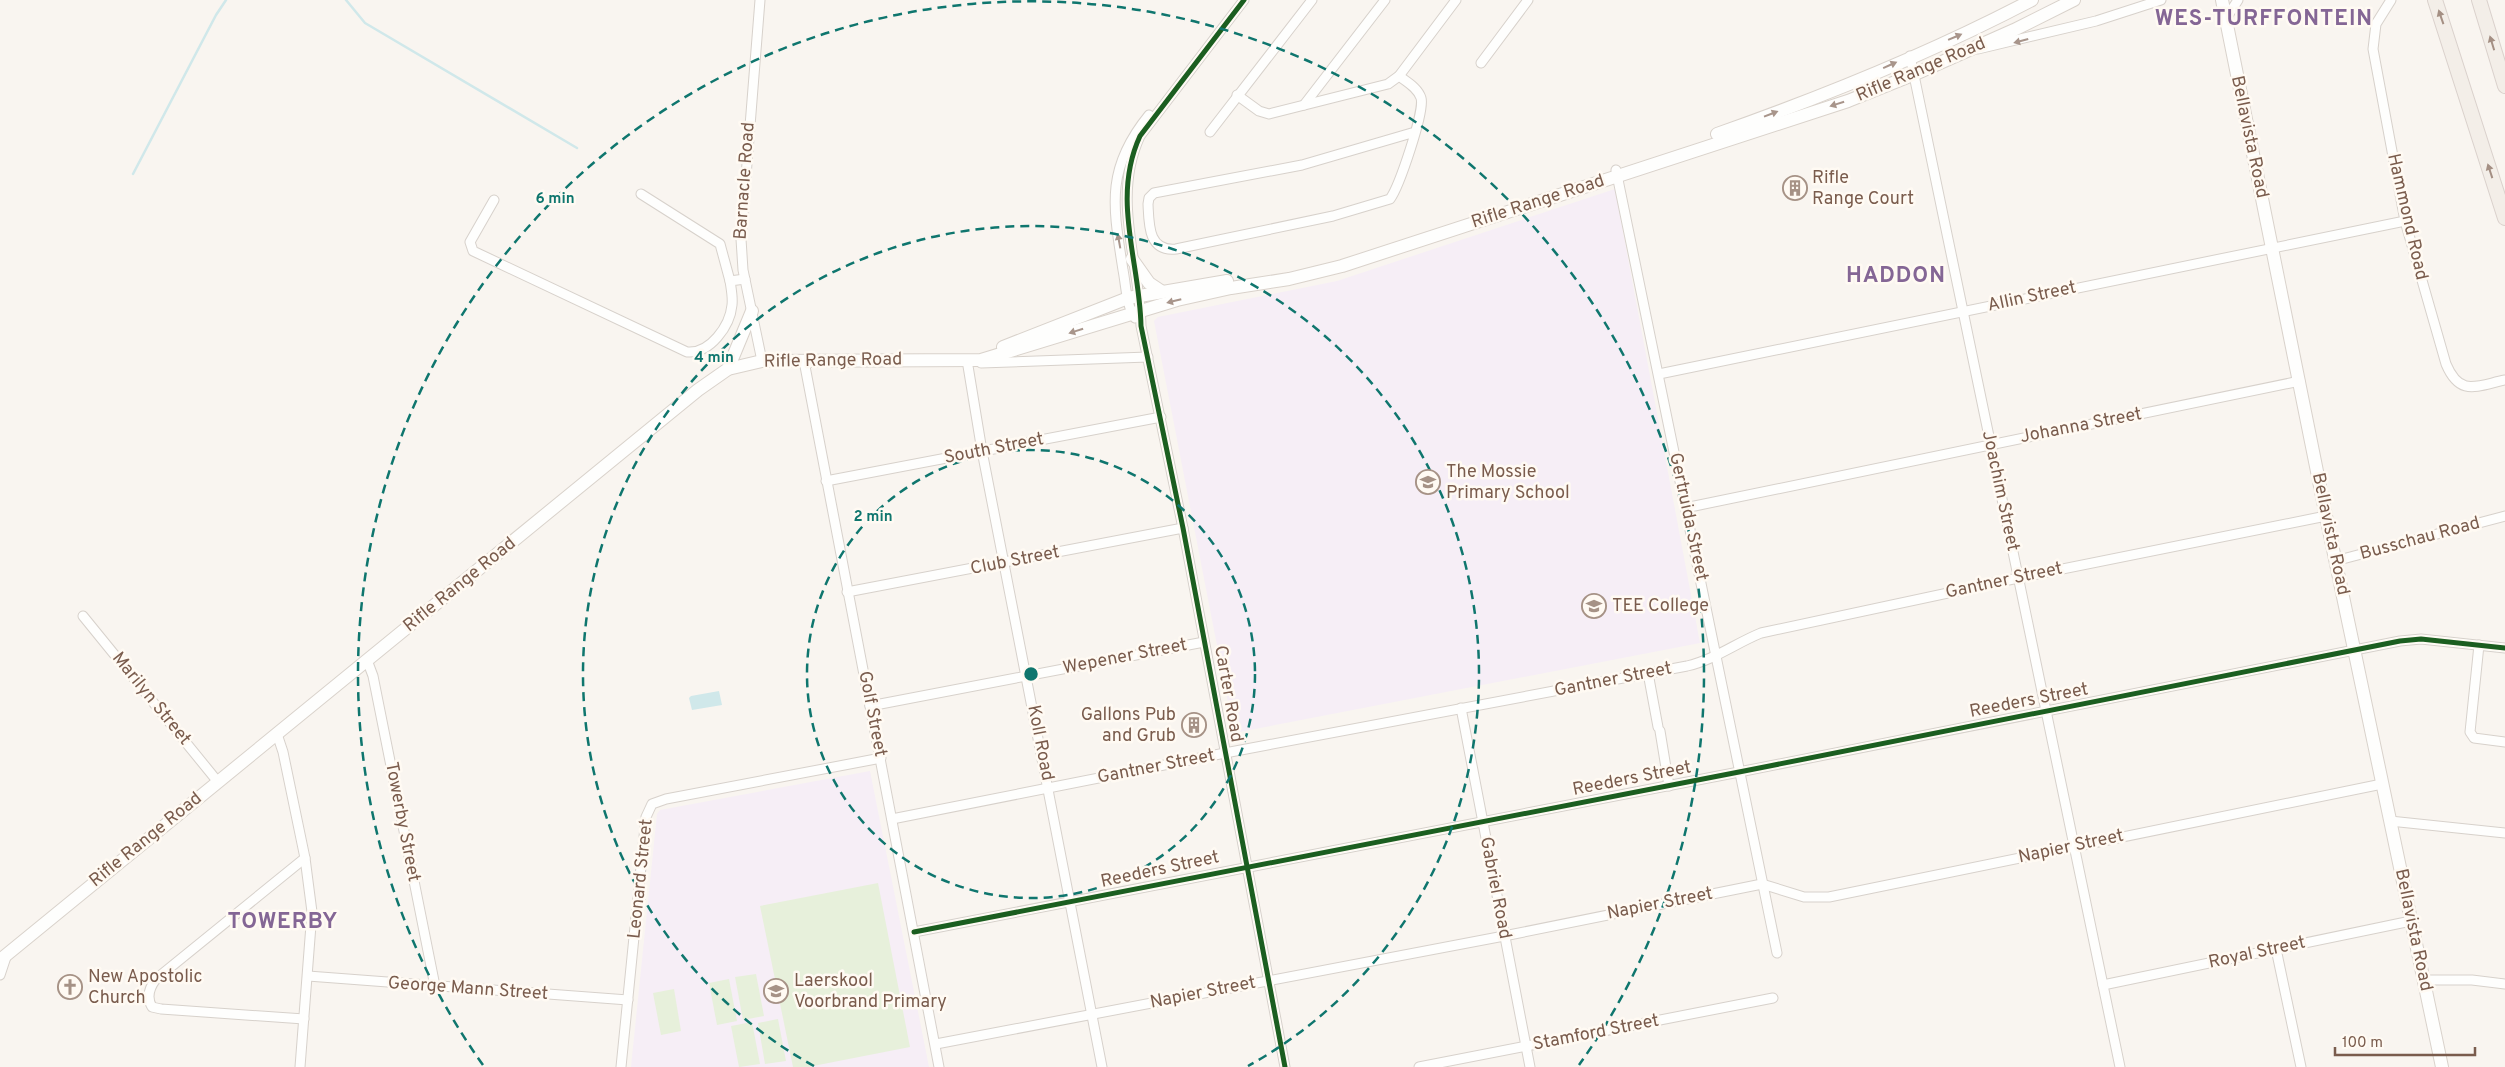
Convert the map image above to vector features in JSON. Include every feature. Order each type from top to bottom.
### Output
[{"type":"main road","name":"Rifle Range Road","points":[[985,356],[1136,311],[1231,288],[1289,279],[1342,266],[1617,173],[1837,88],[1966,33],[2032,0]]},
{"type":"main road","name":"Rifle Range Road","points":[[985,356],[1133,296],[1310,269],[1330,264],[1848,100],[1915,74],[2014,30],[2074,0]]},
{"type":"main road","name":"Bellavista Road","points":[[2222,0],[2335,561],[2442,1067]]},
{"type":"main road","points":[[2435,0],[2505,218]]},
{"type":"main road","points":[[2479,0],[2505,86]]},
{"type":"main road","points":[[1132,260],[1149,283],[1161,291]]},
{"type":"main road","points":[[728,368],[752,311]]},
{"type":"main road","points":[[968,362],[985,356]]},
{"type":"main road","name":"Rifle Range Road","points":[[3,957],[698,390],[728,368],[762,361],[968,362]]},
{"type":"street","name":"Barnacle Road","points":[[760,0],[741,230],[745,279],[762,361]]},
{"type":"street","points":[[1133,296],[1132,260],[1122,155],[1134,134],[1238,0]]},
{"type":"street","points":[[1133,296],[1115,220],[1115,193],[1140,136],[1244,0]]},
{"type":"street","points":[[1210,132],[1312,0]]},
{"type":"street","points":[[1304,105],[1385,0]]},
{"type":"street","points":[[1237,95],[1259,111],[1270,114],[1388,84],[1400,76],[1456,0]]},
{"type":"street","points":[[1481,63],[1528,0]]},
{"type":"street","points":[[1961,52],[2004,45],[2068,29],[2161,0]]},
{"type":"street","points":[[2225,20],[2238,0]]},
{"type":"street","name":"Hammond Road","points":[[2390,0],[2376,24],[2373,49],[2405,221],[2451,375],[2461,386],[2469,387],[2505,380]]},
{"type":"street","name":"Joachim Street","points":[[1910,56],[2120,1067]]},
{"type":"street","points":[[1400,76],[1421,96],[1422,107],[1415,132],[1396,190],[1390,199],[1324,218],[1176,249],[1164,249],[1156,244],[1153,238],[1148,204],[1149,198],[1154,193],[1302,165],[1415,132]]},
{"type":"street","name":"Gertruida Street","points":[[1617,173],[1777,952]]},
{"type":"street","points":[[494,200],[470,242],[472,251],[687,352],[703,349],[722,331],[732,304],[730,281],[720,244],[641,194]]},
{"type":"street","name":"Allin Street","points":[[1659,374],[2405,221]]},
{"type":"street","points":[[730,281],[745,279]]},
{"type":"street","name":"Carter Road","points":[[1133,296],[1161,416],[1224,753],[1286,1067]]},
{"type":"street","name":"Rifle Range Road","points":[[968,362],[1148,357]]},
{"type":"street","name":"Golf Street","points":[[804,361],[939,1067]]},
{"type":"street","name":"Koll Road","points":[[968,362],[982,451],[1102,1067]]},
{"type":"street","name":"Johanna Street","points":[[1685,508],[2300,381]]},
{"type":"street","name":"South Street","points":[[826,482],[1161,416]]},
{"type":"street","name":"Gantner Street","points":[[892,819],[1224,753],[1693,665],[1716,656],[1740,642],[1762,633],[2018,578],[2326,516]]},
{"type":"street","name":"Busschau Road","points":[[2335,561],[2505,516]]},
{"type":"street","name":"Club Street","points":[[847,592],[1182,528]]},
{"type":"street","name":"Marilyn Street","points":[[83,616],[218,782]]},
{"type":"street","name":"Reeders Street","points":[[914,932],[1247,866],[1669,786],[2355,650],[2412,640],[2505,648]]},
{"type":"street","name":"Wepener Street","points":[[870,706],[1204,642]]},
{"type":"street","points":[[2479,645],[2470,732],[2474,738],[2505,742]]},
{"type":"street","name":"Towerby Street","points":[[367,660],[373,676],[435,986]]},
{"type":"street","points":[[1648,673],[1669,786]]},
{"type":"street","name":"Gabriel Road","points":[[1461,708],[1530,1067]]},
{"type":"street","points":[[277,734],[283,752],[305,858],[312,912],[300,1067]]},
{"type":"street","name":"Leonard Street","points":[[621,1067],[646,817],[652,804],[666,799],[881,758]]},
{"type":"street","name":"Napier Street","points":[[936,1044],[1504,936],[1762,884],[1804,896],[1829,897],[2382,784]]},
{"type":"street","points":[[2390,821],[2505,833]]},
{"type":"street","points":[[304,1019],[161,1009],[152,1007],[149,993],[156,979],[305,858]]},
{"type":"street","name":"Royal Street","points":[[2103,985],[2411,920]]},
{"type":"street","points":[[2276,949],[2302,1067]]},
{"type":"street","points":[[0,975],[3,957]]},
{"type":"street","name":"George Mann Street","points":[[308,976],[628,1000]]},
{"type":"street","points":[[2423,980],[2472,980],[2505,984]]},
{"type":"street","name":"Stamford Street","points":[[1419,1067],[1773,998]]},
{"type":"shaded area","name":"The Mossie Primary School","points":[[1615,189],[1700,643],[1234,733],[1154,321],[1158,317],[1337,281]]},
{"type":"shaded area","name":"Laerskool Voorbrand Primary","points":[[870,771],[929,1067],[631,1067],[657,814],[660,810]]},
{"type":"green space","points":[[878,883],[910,1047],[808,1067],[793,1067],[760,906]]},
{"type":"green space","points":[[756,974],[764,1016],[743,1020],[735,977]]},
{"type":"green space","points":[[729,979],[737,1021],[717,1025],[709,983]]},
{"type":"green space","points":[[674,989],[681,1031],[661,1035],[653,993]]},
{"type":"green space","points":[[778,1019],[786,1061],[765,1064],[758,1023]]},
{"type":"green space","points":[[752,1022],[760,1064],[739,1067],[731,1026]]},
{"type":"water","points":[[719,691],[722,705],[692,710],[689,698],[691,696]]},
{"type":"waterway","points":[[133,174],[216,15],[226,0]]},
{"type":"waterway","points":[[346,0],[365,23],[577,148]]},
{"type":"cycle path","points":[[1244,0],[1140,136],[1132,160],[1128,183],[1127,207],[1141,326],[1183,528],[1285,1067]]},
{"type":"cycle path","points":[[914,932],[1739,772],[2400,641],[2421,639],[2505,648]]},
{"type":"place","name":"Rifle Range Court","points":[[1795,188]]},
{"type":"place","name":"The Mossie Primary School","points":[[1428,482]]},
{"type":"place","name":"TEE College","points":[[1594,606]]},
{"type":"place","name":"Gallons Pub and Grub","points":[[1194,725]]},
{"type":"place","name":"New Apostolic Church","points":[[70,987]]},
{"type":"place","name":"Laerskool Voorbrand Primary","points":[[776,991]]},
{"type":"district","name":"WES-TURFFONTEIN","points":[[2264,19]]},
{"type":"district","name":"HADDON","points":[[1896,276]]},
{"type":"district","name":"TOWERBY","points":[[283,922]]}]
